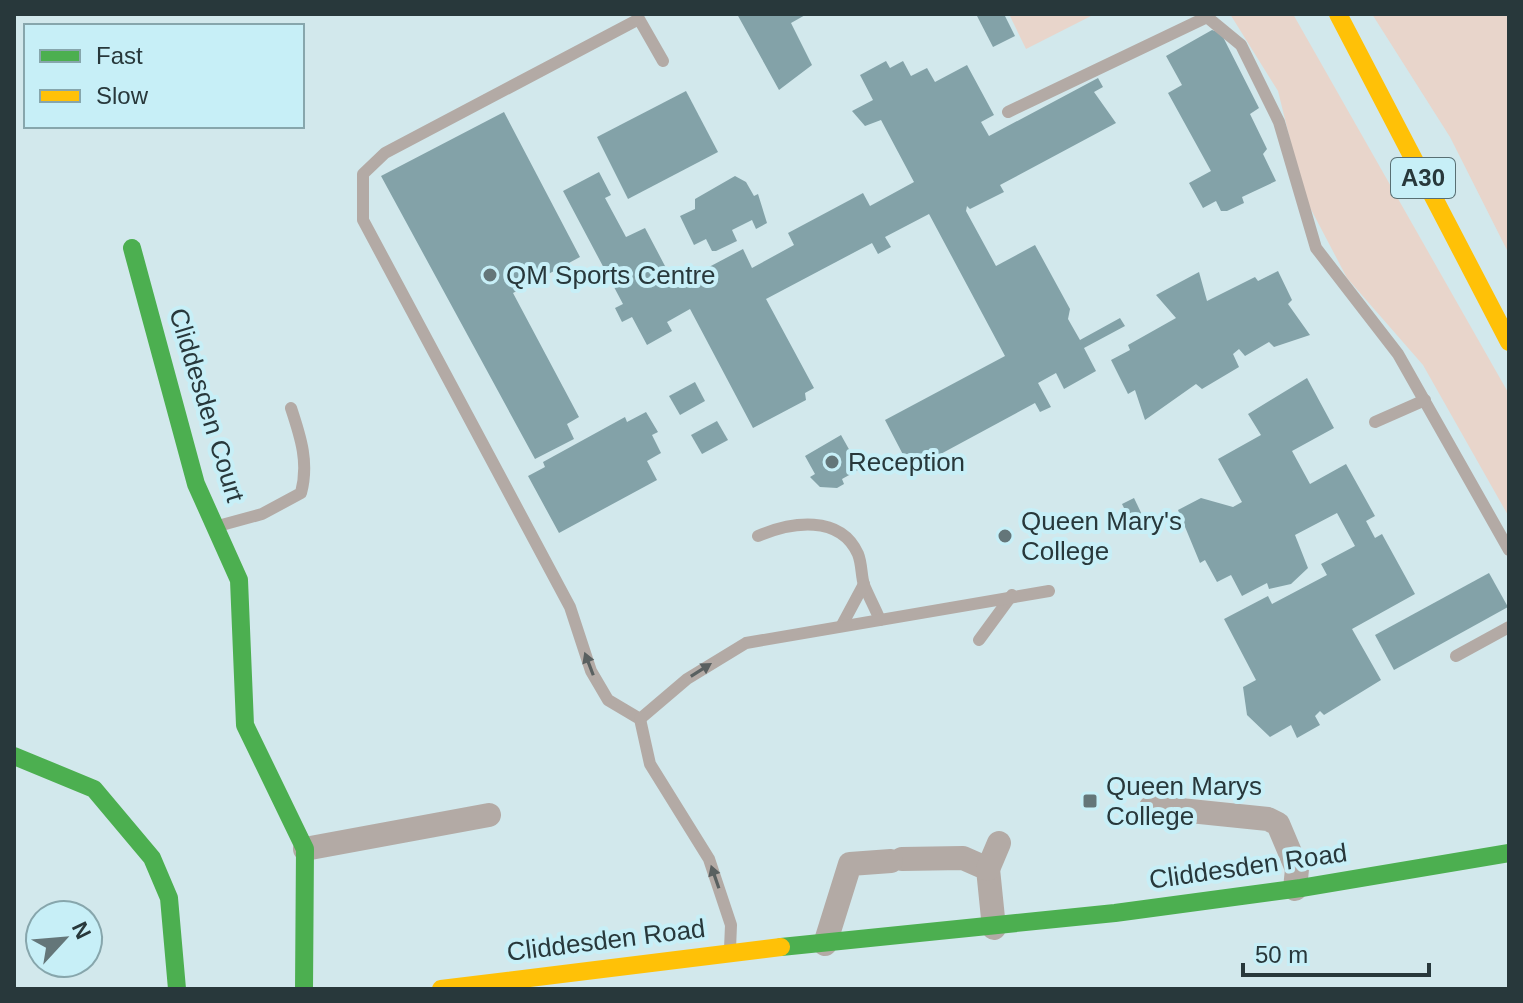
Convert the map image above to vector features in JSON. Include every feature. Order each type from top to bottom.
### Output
[{"type":"street","name":"A30","points":[[1338,14],[1509,342]]},
{"type":"street","name":"Cliddesden Court","points":[[132,248],[196,484],[239,580],[245,725],[305,849],[304,989]]},
{"type":"street","points":[[14,756],[94,789],[124,820],[152,858],[169,898],[177,989]]},
{"type":"street","points":[[1151,807],[1268,819],[1278,824],[1297,869],[1295,889]]},
{"type":"street","points":[[305,849],[489,815]]},
{"type":"street","points":[[994,928],[988,869],[999,843]]},
{"type":"street","name":"Cliddesden Road","points":[[441,989],[729,952],[994,928],[1295,889],[1509,853]]},
{"type":"street","points":[[825,944],[850,864],[963,858],[988,869]]},
{"type":"lane","points":[[1008,112],[1207,17],[1241,45],[1279,122],[1316,248],[1398,354],[1509,550]]},
{"type":"lane","points":[[663,61],[639,19],[385,153],[363,174],[363,220],[543,562],[570,607],[591,671],[608,700],[640,719],[650,764],[709,859],[731,925],[729,952]]},
{"type":"lane","points":[[1375,422],[1425,400]]},
{"type":"lane","points":[[215,527],[262,514],[301,493],[306,474],[302,441],[291,408]]},
{"type":"lane","points":[[758,536],[779,527],[813,523],[842,534],[858,554],[864,584],[880,620]]},
{"type":"lane","points":[[842,625],[864,584]]},
{"type":"lane","points":[[640,719],[687,679],[746,643],[1049,591]]},
{"type":"lane","points":[[979,640],[1012,595]]},
{"type":"lane","points":[[1456,656],[1509,627]]},
{"type":"shaded area","points":[[1009,14],[1095,14],[1026,49]]},
{"type":"shaded area","points":[[1230,14],[1293,14],[1509,394],[1509,517],[1423,365],[1347,278],[1304,196],[1278,91]]},
{"type":"shaded area","points":[[1372,14],[1509,14],[1509,254],[1450,137]]},
{"type":"building","points":[[737,14],[807,14],[791,23],[812,65],[779,90]]},
{"type":"building","points":[[976,14],[1004,14],[1015,36],[993,47]]},
{"type":"building","points":[[1212,30],[1221,33],[1259,108],[1250,114],[1267,149],[1263,154],[1276,181],[1242,197],[1244,203],[1227,211],[1221,211],[1216,201],[1203,208],[1189,183],[1211,171],[1168,93],[1182,85],[1166,56]]},
{"type":"building","points":[[886,61],[890,68],[903,61],[911,76],[927,68],[935,82],[967,65],[994,115],[981,122],[989,136],[1098,78],[1103,87],[1094,92],[1116,123],[1000,185],[1004,192],[970,209],[967,206],[966,211],[996,266],[1035,245],[1070,309],[1068,319],[1080,340],[1120,318],[1125,326],[1084,348],[1096,371],[1064,389],[1056,373],[1038,383],[1051,407],[1040,412],[1035,403],[911,470],[885,420],[1005,356],[929,214],[885,237],[891,247],[878,254],[872,243],[766,299],[814,388],[805,393],[806,400],[753,428],[690,309],[667,322],[672,331],[647,345],[632,317],[622,322],[615,308],[623,304],[563,191],[599,172],[611,195],[605,198],[626,237],[645,228],[675,285],[743,249],[752,268],[794,245],[788,233],[863,193],[870,206],[914,182],[881,120],[865,126],[852,111],[873,100],[860,75]]},
{"type":"building","points":[[686,91],[718,152],[628,199],[597,137]]},
{"type":"building","name":"QM Sports Centre","points":[[504,112],[580,257],[513,293],[579,417],[567,424],[574,439],[535,459],[381,176]]},
{"type":"building","points":[[735,176],[746,182],[754,196],[758,194],[767,223],[756,229],[752,220],[732,230],[737,241],[716,251],[712,251],[706,239],[694,245],[680,216],[695,209],[695,199]]},
{"type":"building","points":[[1278,271],[1292,300],[1288,304],[1310,335],[1274,347],[1269,342],[1245,356],[1239,349],[1233,354],[1239,367],[1202,389],[1196,384],[1145,420],[1135,390],[1128,394],[1111,360],[1130,350],[1128,345],[1176,318],[1156,295],[1199,272],[1207,301],[1255,277],[1258,281]]},
{"type":"building","points":[[1307,378],[1334,428],[1292,451],[1310,484],[1346,464],[1375,516],[1366,521],[1375,538],[1382,534],[1415,594],[1352,629],[1381,680],[1324,715],[1320,711],[1315,716],[1320,725],[1297,738],[1291,725],[1270,737],[1247,715],[1243,687],[1256,680],[1224,619],[1268,596],[1272,604],[1327,575],[1321,564],[1355,546],[1337,513],[1295,535],[1308,568],[1291,584],[1269,589],[1267,583],[1242,596],[1231,575],[1217,582],[1205,560],[1200,563],[1178,510],[1201,498],[1233,507],[1242,502],[1218,459],[1261,435],[1248,414]]},
{"type":"building","points":[[695,382],[705,401],[680,415],[669,396]]},
{"type":"building","points":[[646,412],[658,432],[652,435],[661,453],[647,461],[657,480],[559,533],[528,476],[545,467],[543,462],[625,417],[627,422]]},
{"type":"building","points":[[717,421],[728,440],[702,454],[691,435]]},
{"type":"building","name":"Reception","points":[[841,435],[860,469],[842,479],[844,484],[837,488],[820,487],[810,477],[815,474],[805,456]]},
{"type":"building","points":[[1134,498],[1145,521],[1133,526],[1122,504]]},
{"type":"building","points":[[1489,573],[1508,607],[1394,670],[1375,635]]},
{"type":"traffic: fast","points":[[132,248],[196,484],[239,580],[245,725],[305,849],[304,989]]},
{"type":"traffic: fast","points":[[14,756],[94,789],[152,858],[169,898],[177,989]]},
{"type":"traffic: fast","points":[[781,947],[1115,913],[1301,888],[1509,853]]},
{"type":"traffic: slow","points":[[1338,14],[1509,342]]},
{"type":"traffic: slow","points":[[441,989],[781,947]]},
{"type":"place","name":"QM Sports Centre","points":[[490,275]]},
{"type":"place","name":"Reception","points":[[832,462]]},
{"type":"place","name":"Queen Mary's College","points":[[1005,536]]},
{"type":"place","name":"Queen Marys College","points":[[1090,801]]}]
